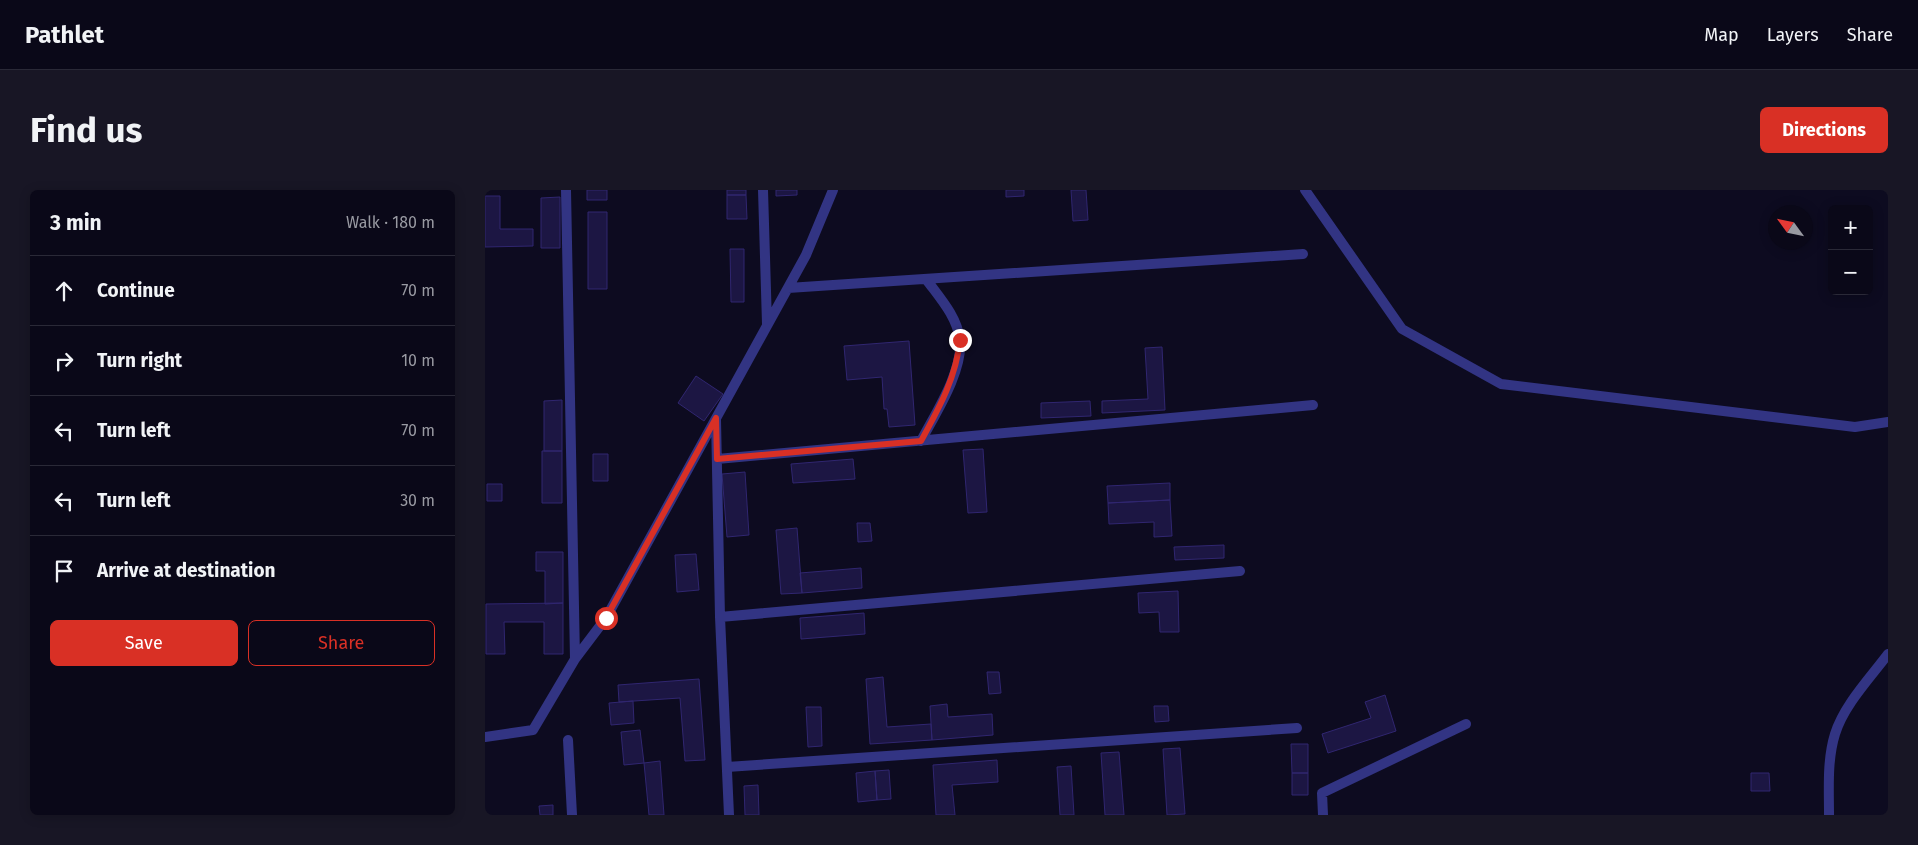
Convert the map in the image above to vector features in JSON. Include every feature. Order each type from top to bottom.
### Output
[{"type":"lane","points":[[566,190],[575,659]]},
{"type":"lane","points":[[763,190],[767,326]]},
{"type":"lane","points":[[485,738],[533,730],[575,659],[606,618],[806,255],[833,190]]},
{"type":"lane","points":[[1305,190],[1402,329],[1501,384],[1855,427],[1888,422]]},
{"type":"lane","points":[[788,288],[1303,254]]},
{"type":"lane","points":[[921,441],[948,390],[960,340],[948,310],[926,279]]},
{"type":"lane","points":[[717,459],[1313,405]]},
{"type":"lane","points":[[716,418],[720,617],[729,815]]},
{"type":"lane","points":[[720,617],[1239,571]]},
{"type":"lane","points":[[1829,815],[1830,758],[1835,734],[1842,717],[1888,654]]},
{"type":"lane","points":[[1323,815],[1322,793],[1466,724]]},
{"type":"lane","points":[[727,768],[1297,728]]},
{"type":"lane","points":[[568,740],[572,815]]},
{"type":"building","points":[[587,190],[607,190],[607,200],[587,200]]},
{"type":"building","points":[[727,190],[746,190],[746,195],[727,195]]},
{"type":"building","points":[[776,190],[797,190],[797,195],[776,196]]},
{"type":"building","points":[[1006,190],[1024,190],[1024,196],[1006,197]]},
{"type":"building","points":[[1071,190],[1086,190],[1088,220],[1073,221]]},
{"type":"building","points":[[727,195],[746,195],[747,219],[727,219]]},
{"type":"building","points":[[485,196],[500,196],[500,229],[533,229],[533,246],[485,247]]},
{"type":"building","points":[[560,197],[560,248],[541,248],[541,198]]},
{"type":"building","points":[[588,212],[607,212],[607,289],[588,289]]},
{"type":"building","points":[[730,249],[744,249],[744,302],[731,302]]},
{"type":"building","points":[[909,341],[915,425],[889,427],[887,409],[884,409],[882,377],[847,380],[844,346]]},
{"type":"building","points":[[1162,347],[1165,410],[1102,413],[1102,401],[1148,399],[1145,348]]},
{"type":"building","points":[[696,376],[723,394],[704,421],[678,403]]},
{"type":"building","points":[[562,400],[562,451],[544,451],[544,401]]},
{"type":"building","points":[[1090,401],[1091,416],[1041,418],[1041,403]]},
{"type":"building","points":[[983,449],[987,512],[968,513],[963,450]]},
{"type":"building","points":[[542,451],[562,451],[562,503],[542,503]]},
{"type":"building","points":[[593,454],[608,454],[608,481],[593,481]]},
{"type":"building","points":[[853,459],[855,479],[793,483],[791,464]]},
{"type":"building","points":[[745,472],[749,535],[727,537],[722,474]]},
{"type":"building","points":[[1170,483],[1170,500],[1108,503],[1107,486]]},
{"type":"building","points":[[487,484],[502,484],[502,501],[487,501]]},
{"type":"building","points":[[1170,500],[1172,536],[1154,537],[1154,522],[1109,524],[1108,503]]},
{"type":"building","points":[[857,523],[870,523],[872,541],[858,542]]},
{"type":"building","points":[[797,528],[802,593],[781,594],[776,530]]},
{"type":"building","points":[[1224,545],[1224,558],[1175,560],[1174,547]]},
{"type":"building","points":[[536,552],[563,552],[563,603],[545,604],[545,571],[536,571]]},
{"type":"building","points":[[696,554],[699,590],[677,592],[675,555]]},
{"type":"building","points":[[861,568],[862,588],[802,593],[800,573]]},
{"type":"building","points":[[1178,591],[1179,632],[1160,632],[1159,612],[1139,613],[1138,593]]},
{"type":"building","points":[[563,603],[563,654],[544,654],[544,622],[504,622],[505,654],[486,654],[486,604]]},
{"type":"building","points":[[864,613],[865,634],[801,639],[800,618]]},
{"type":"building","points":[[987,672],[999,672],[1001,693],[989,694]]},
{"type":"building","points":[[883,677],[887,727],[931,724],[932,740],[870,744],[866,679]]},
{"type":"building","points":[[699,679],[705,760],[685,761],[680,698],[619,702],[618,685]]},
{"type":"building","points":[[1385,695],[1396,731],[1328,753],[1322,734],[1371,718],[1365,702]]},
{"type":"building","points":[[633,701],[634,723],[611,725],[609,703]]},
{"type":"building","points":[[947,704],[948,717],[992,714],[993,735],[932,740],[930,706]]},
{"type":"building","points":[[1154,706],[1168,706],[1169,721],[1155,722]]},
{"type":"building","points":[[806,707],[821,707],[822,746],[808,747]]},
{"type":"building","points":[[640,730],[644,763],[624,765],[621,732]]},
{"type":"building","points":[[1291,744],[1308,744],[1308,773],[1292,773]]},
{"type":"building","points":[[1180,748],[1185,814],[1167,815],[1163,749]]},
{"type":"building","points":[[1119,752],[1124,815],[1105,815],[1101,753]]},
{"type":"building","points":[[997,760],[998,782],[952,785],[955,815],[936,815],[933,765]]},
{"type":"building","points":[[660,761],[664,815],[649,815],[644,763]]},
{"type":"building","points":[[1071,766],[1074,815],[1060,815],[1057,767]]},
{"type":"building","points":[[889,770],[891,799],[877,800],[875,771]]},
{"type":"building","points":[[875,771],[877,800],[858,802],[856,773]]},
{"type":"building","points":[[1292,773],[1308,773],[1308,795],[1292,795]]},
{"type":"building","points":[[1751,773],[1769,773],[1770,791],[1751,791]]},
{"type":"building","points":[[758,785],[759,815],[745,815],[744,786]]},
{"type":"building","points":[[553,805],[553,815],[540,815],[539,806]]},
{"type":"route","points":[[606,618],[716,418],[717,459],[921,441],[948,390],[960,340]]}]
